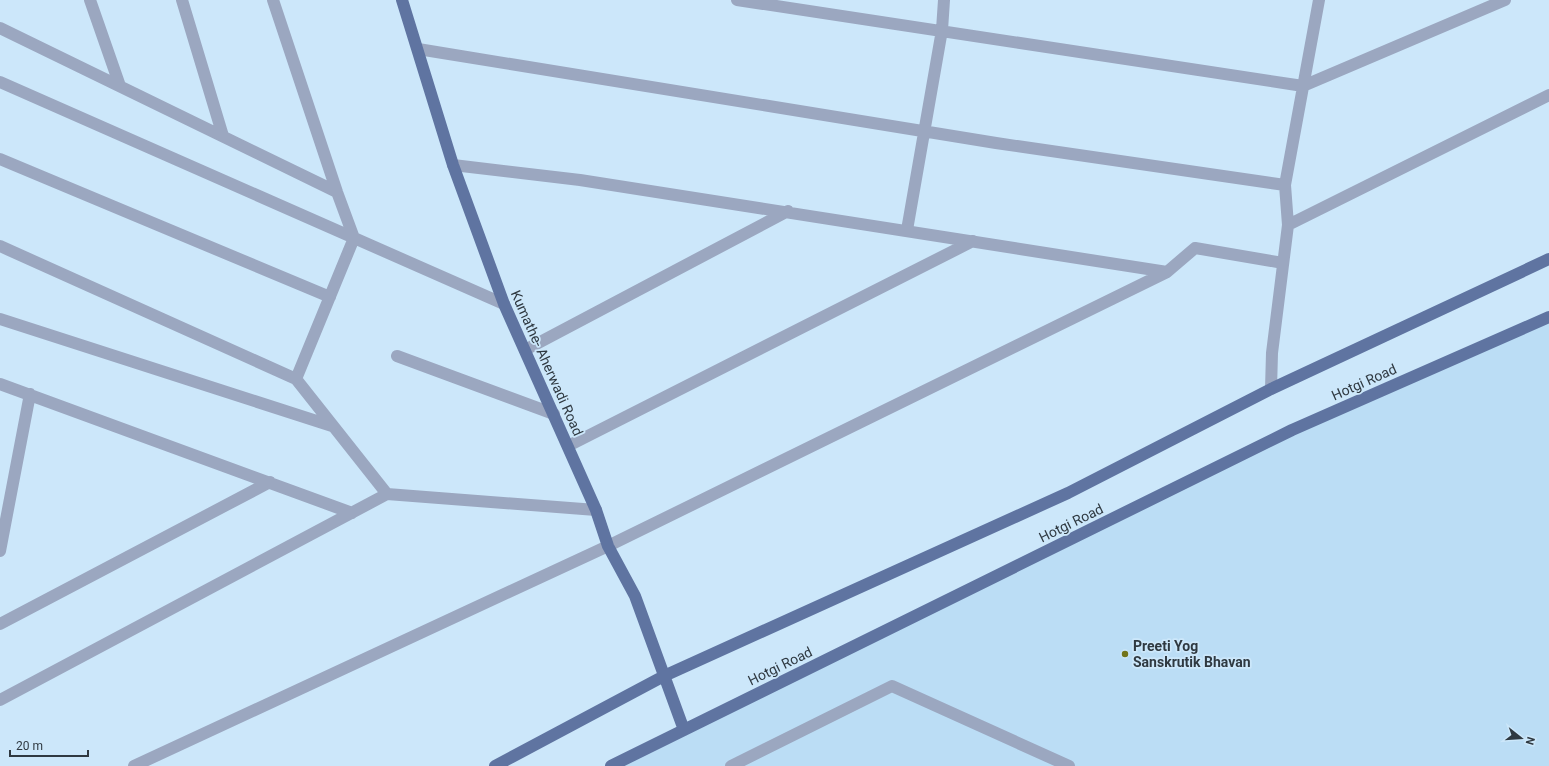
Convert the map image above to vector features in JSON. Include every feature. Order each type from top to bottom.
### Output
[{"type":"main road","name":"Kumathe- Aherwadi Road","points":[[402,0],[453,165],[504,304],[596,510],[608,546],[635,596],[684,730]]},
{"type":"main road","points":[[495,766],[664,676],[1068,492],[1271,389],[1549,259]]},
{"type":"main road","name":"Hotgi Road","points":[[611,766],[1292,430],[1549,318]]},
{"type":"street","points":[[90,0],[120,86]]},
{"type":"street","points":[[182,0],[223,136]]},
{"type":"street","points":[[273,0],[337,192],[354,238],[296,379]]},
{"type":"street","points":[[737,0],[1303,86],[1505,0]]},
{"type":"street","points":[[907,230],[942,30],[944,0]]},
{"type":"street","points":[[1271,389],[1272,353],[1288,225],[1285,184],[1319,0]]},
{"type":"street","points":[[0,28],[337,192]]},
{"type":"street","points":[[418,49],[924,131],[1285,184]]},
{"type":"street","points":[[0,82],[504,304]]},
{"type":"street","points":[[1288,225],[1549,95]]},
{"type":"street","points":[[0,159],[330,297]]},
{"type":"street","points":[[453,165],[580,180],[788,211],[1167,272]]},
{"type":"street","points":[[525,350],[788,211]]},
{"type":"street","points":[[568,446],[973,241]]},
{"type":"street","points":[[0,246],[296,379],[387,494]]},
{"type":"street","points":[[134,766],[608,546],[1167,272],[1195,248],[1283,263]]},
{"type":"street","points":[[0,319],[332,426]]},
{"type":"street","points":[[397,356],[554,414]]},
{"type":"street","points":[[0,384],[352,513]]},
{"type":"street","points":[[0,551],[30,394]]},
{"type":"street","points":[[0,624],[270,482]]},
{"type":"street","points":[[0,700],[387,494],[596,510]]},
{"type":"street","points":[[731,766],[892,686],[1069,766]]},
{"type":"shaded area","points":[[1549,317],[1549,766],[615,766],[1291,430]]},
{"type":"place","name":"Preeti Yog Sanskrutik Bhavan","points":[[1125,654]]}]
